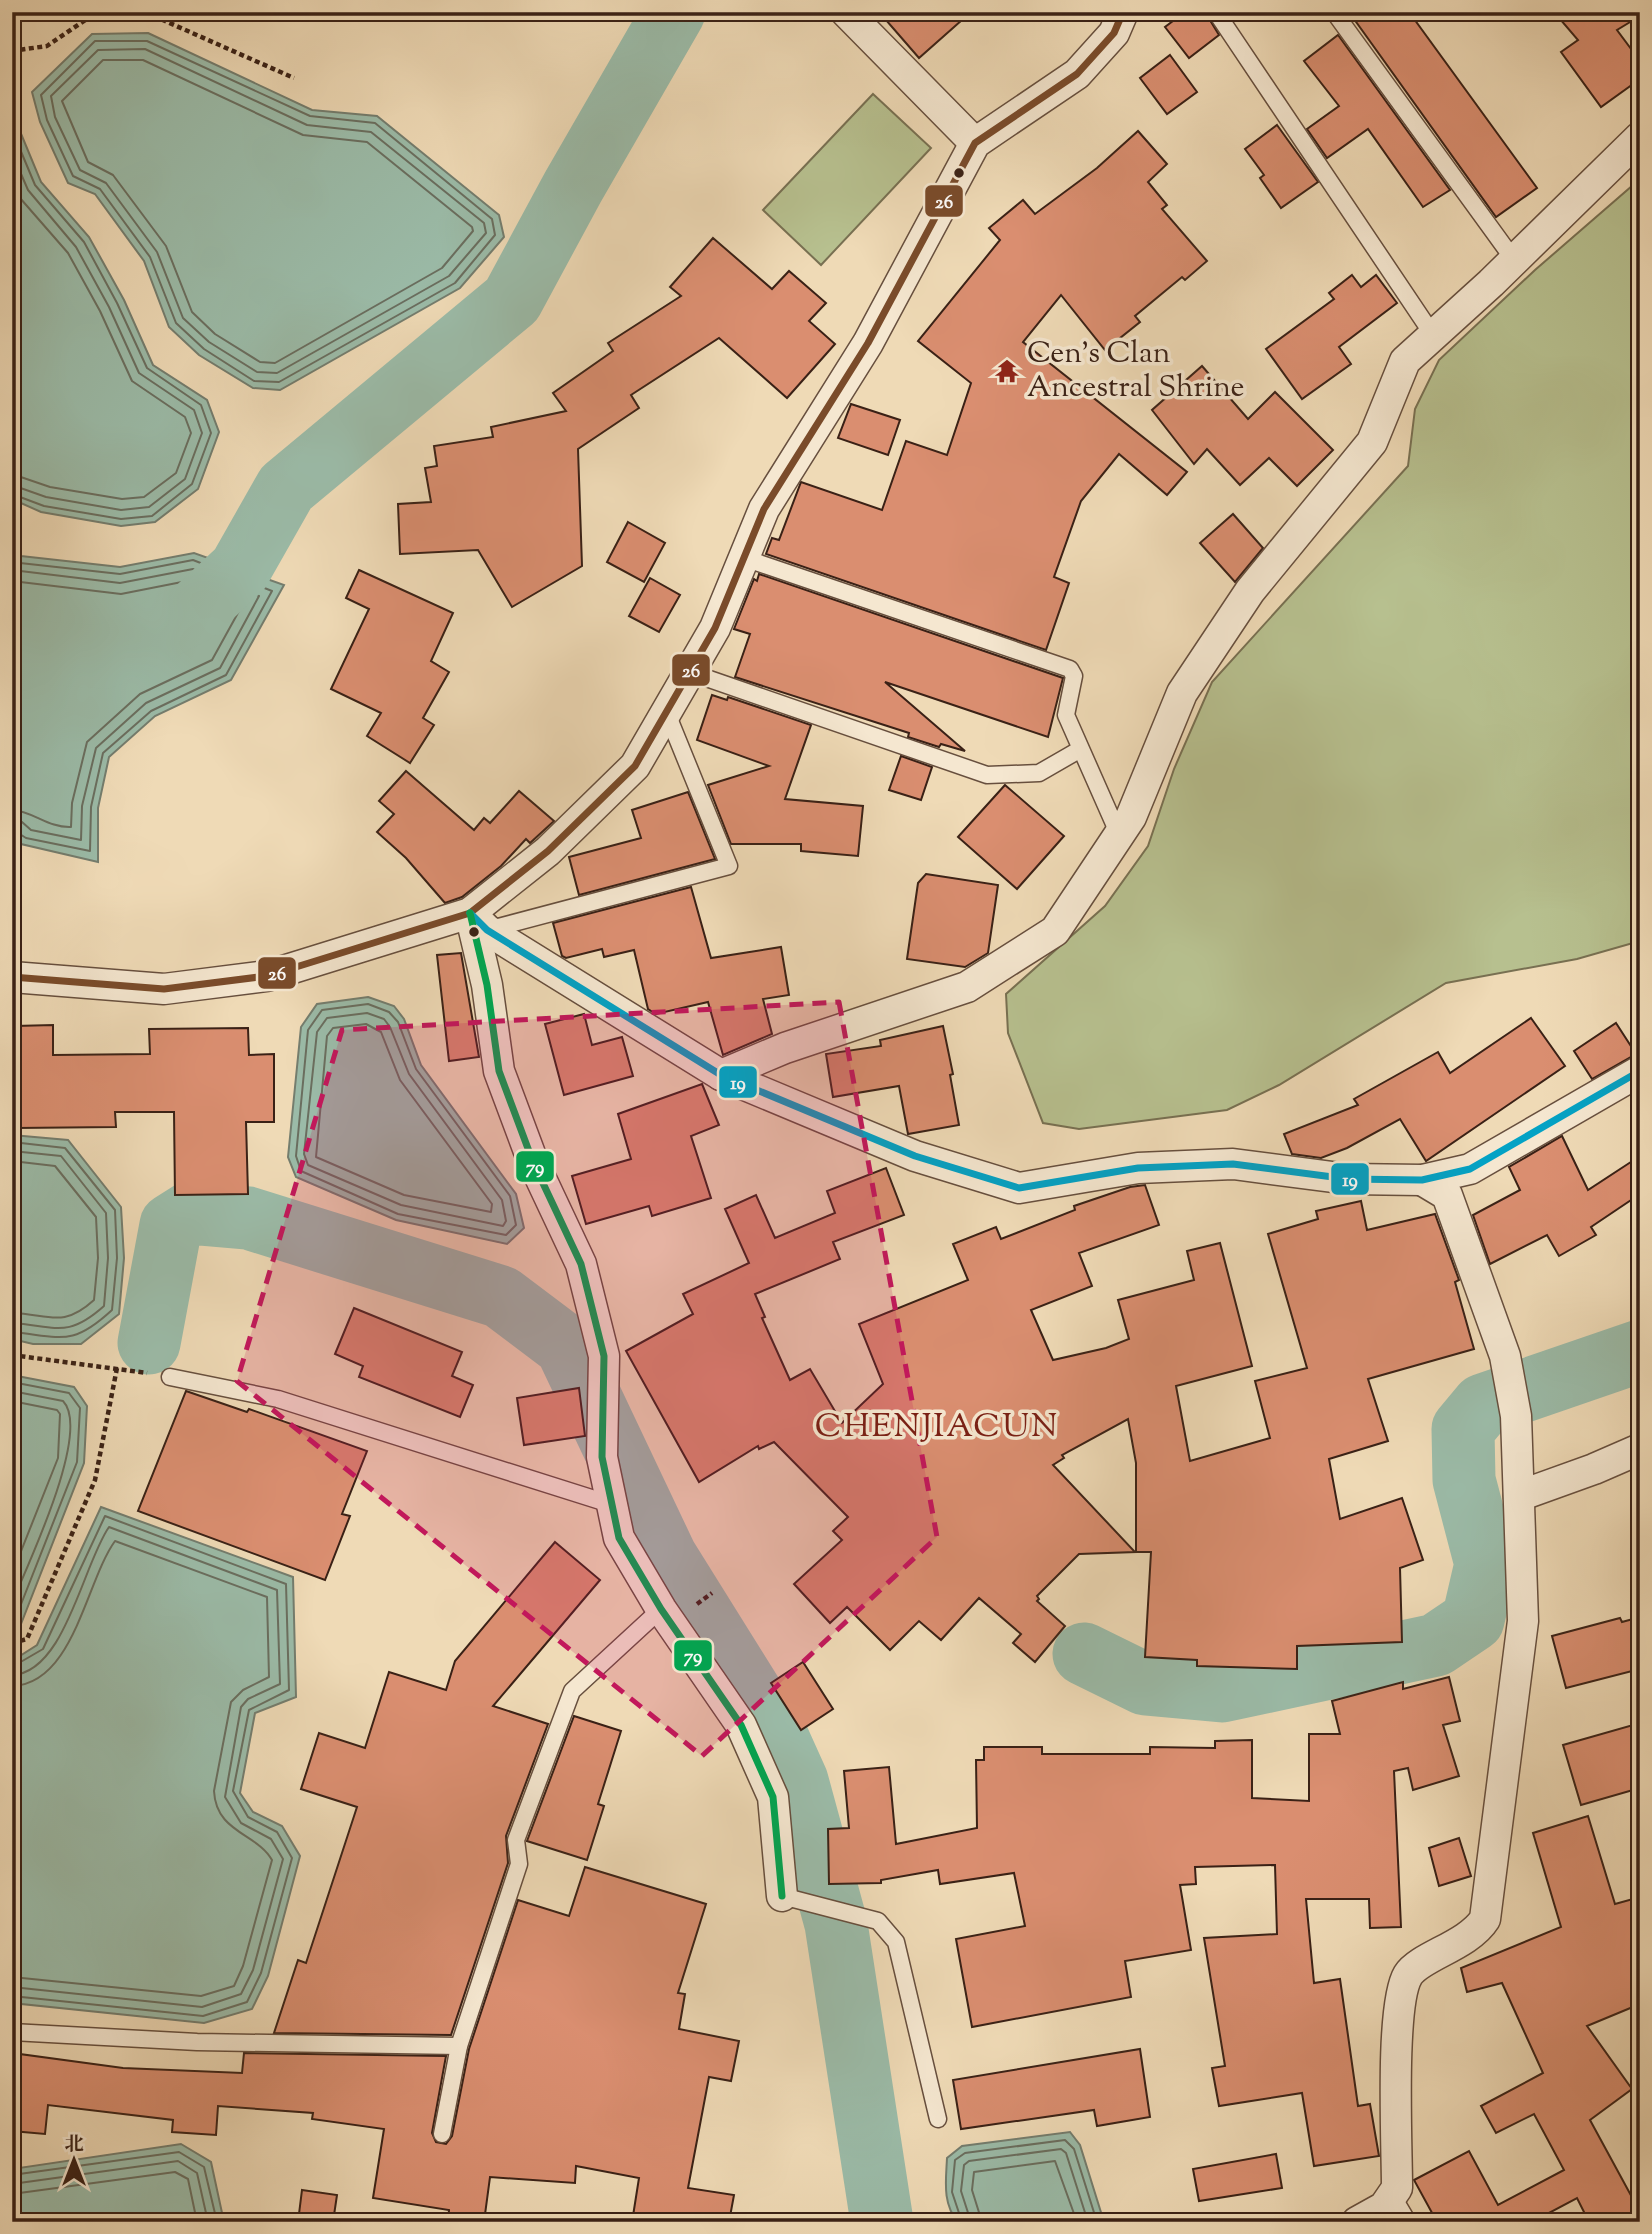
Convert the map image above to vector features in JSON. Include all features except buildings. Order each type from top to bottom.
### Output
[{"type":"street","points":[[846,12],[975,143]]},
{"type":"street","points":[[12,977],[164,989],[267,976],[479,921],[635,766],[715,628],[764,509],[868,343],[975,143],[1077,74],[1114,33],[1123,12]]},
{"type":"street","points":[[722,1075],[785,1048],[967,988],[1055,931],[1131,817],[1182,693],[1250,591],[1372,442],[1405,361],[1640,137]]},
{"type":"street","points":[[479,921],[722,1075],[915,1156],[1019,1188],[1138,1168],[1233,1164],[1348,1179],[1422,1180],[1470,1169],[1640,1071]]},
{"type":"street","points":[[479,921],[499,1071],[533,1162],[581,1264],[604,1356],[602,1457],[619,1538],[661,1609],[741,1726],[773,1797],[796,1900]]},
{"type":"street","points":[[1357,2222],[1384,2207],[1396,2188],[1398,2002],[1409,1973],[1478,1931],[1485,1919],[1523,1621],[1516,1416],[1505,1356],[1447,1195],[1422,1180]]},
{"type":"street","points":[[1519,1496],[1640,1449]]},
{"type":"lane","points":[[1216,12],[1433,335]]},
{"type":"lane","points":[[1334,12],[1514,260]]},
{"type":"lane","points":[[744,558],[1070,669],[1073,676],[1066,715],[1079,750],[1119,835]]},
{"type":"lane","points":[[689,672],[987,775],[1039,773],[1079,750]]},
{"type":"lane","points":[[479,921],[729,866],[666,711]]},
{"type":"lane","points":[[170,1377],[278,1399],[610,1504]]},
{"type":"lane","points":[[442,2134],[459,2046],[519,1864],[516,1840],[572,1691],[661,1609]]},
{"type":"lane","points":[[796,1900],[878,1921],[896,1942],[938,2119]]},
{"type":"lane","points":[[12,2032],[197,2042],[459,2046]]},
{"type":"lane","points":[[1392,2195],[1408,2222]]},
{"type":"path","points":[[12,51],[47,46],[97,12]]},
{"type":"path","points":[[129,12],[147,13],[294,78]]},
{"type":"path","points":[[12,1354],[170,1377]]},
{"type":"path","points":[[12,1643],[27,1639],[95,1480],[117,1368]]},
{"type":"highlighted area","points":[[839,1002],[937,1537],[702,1756],[237,1381],[342,1030]]},
{"type":"shaded area","points":[[873,94],[931,148],[821,265],[763,210]]},
{"type":"shaded area","points":[[1640,179],[1640,941],[1577,959],[1446,983],[1279,1085],[1227,1110],[1079,1129],[1043,1123],[1008,1033],[1006,994],[1105,906],[1148,846],[1174,769],[1212,682],[1408,466],[1415,409],[1439,360],[1535,270]]},
{"type":"water","points":[[148,33],[312,110],[377,116],[499,215],[504,237],[460,288],[280,390],[253,388],[199,355],[169,327],[144,261],[95,194],[68,183],[40,122],[32,92],[92,34]]},
{"type":"water","points":[[12,112],[41,182],[89,237],[124,300],[153,365],[207,400],[219,432],[198,489],[155,522],[121,526],[41,512],[12,499]]},
{"type":"water","points":[[12,550],[21,556],[120,567],[194,553],[284,585],[231,680],[155,716],[109,757],[98,808],[98,862],[21,844],[12,833]]},
{"type":"water","points":[[368,997],[394,1006],[404,1019],[421,1065],[516,1194],[524,1228],[507,1244],[396,1220],[296,1177],[288,1157],[301,1027],[317,1004]]},
{"type":"water","points":[[12,1135],[68,1140],[121,1207],[124,1258],[119,1314],[81,1344],[33,1344],[12,1339]]},
{"type":"water","points":[[12,1375],[74,1387],[87,1406],[84,1463],[21,1624],[12,1627]]},
{"type":"water","points":[[101,1507],[293,1577],[296,1697],[255,1713],[240,1793],[253,1812],[282,1826],[300,1856],[268,1976],[252,2009],[204,2023],[12,2003],[12,1661],[37,1645]]},
{"type":"water","points":[[1070,2132],[1080,2145],[1104,2222],[958,2222],[947,2200],[947,2158],[962,2146]]},
{"type":"water","points":[[181,2144],[211,2162],[224,2222],[12,2222],[12,2169]]},
{"type":"waterway","points":[[12,651],[105,657],[194,612],[240,569],[286,488],[512,300],[573,187],[674,12]]},
{"type":"waterway","points":[[149,1343],[171,1225],[190,1213],[248,1218],[501,1297],[566,1346],[666,1557],[774,1730],[797,1781],[836,1924],[882,2222]]},
{"type":"waterway","points":[[1084,1654],[1145,1684],[1222,1691],[1436,1645],[1473,1620],[1486,1564],[1464,1480],[1463,1429],[1483,1405],[1640,1351]]},
{"type":"transit line","name":"26","points":[[12,977],[164,989],[267,976],[470,913],[548,851],[635,766],[715,628],[764,509],[868,343],[975,143],[1077,74],[1114,33],[1123,12]]},
{"type":"transit line","name":"19","points":[[470,913],[487,930],[721,1075],[915,1156],[1019,1188],[1138,1168],[1233,1164],[1348,1179],[1422,1180],[1470,1169],[1640,1071]]},
{"type":"transit line","name":"79","points":[[470,913],[487,985],[499,1071],[533,1162],[581,1264],[604,1356],[602,1457],[619,1538],[661,1609],[741,1725],[773,1797],[782,1896]]},
{"type":"place","name":"Cen's Clan Ancestral Shrine","points":[[1007,371]]},
{"type":"district","name":"CHENJIACUN","points":[[937,1428]]}]
